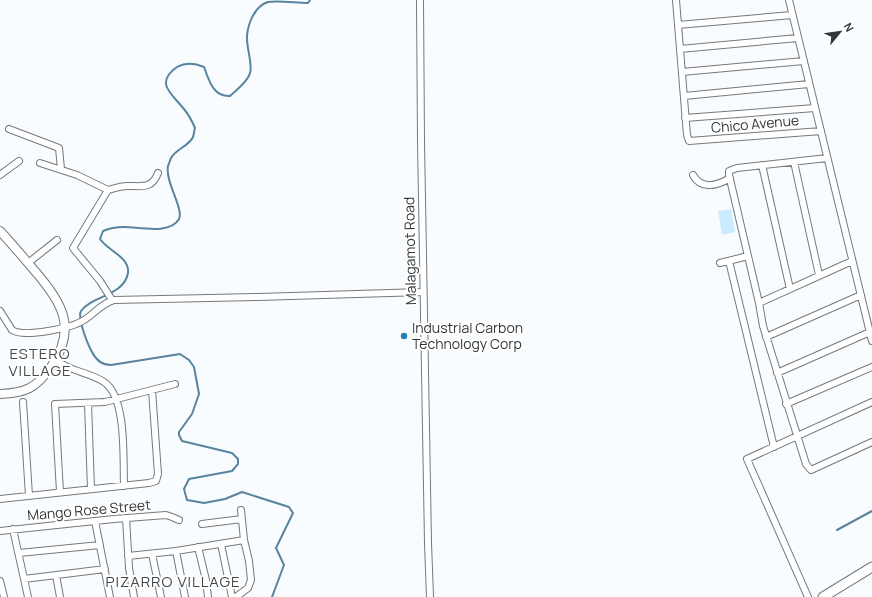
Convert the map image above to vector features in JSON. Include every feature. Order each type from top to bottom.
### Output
[{"type":"highway","points":[[822,597],[872,568]]},
{"type":"main road","points":[[0,231],[48,286],[58,300],[63,314],[65,328],[61,348],[56,360],[44,376],[32,388],[23,392],[0,394]]},
{"type":"street","name":"Malagamot Road","points":[[420,0],[420,141],[430,597]]},
{"type":"street","points":[[676,0],[686,118],[815,108]]},
{"type":"street","points":[[789,0],[872,341]]},
{"type":"street","points":[[678,25],[792,15]]},
{"type":"street","points":[[680,50],[798,38]]},
{"type":"street","points":[[682,72],[804,61]]},
{"type":"street","points":[[684,96],[809,84]]},
{"type":"street","name":"Chico Avenue","points":[[686,118],[687,138],[691,141],[821,131]]},
{"type":"street","points":[[9,129],[59,148],[61,169]]},
{"type":"street","points":[[827,158],[732,170],[729,173],[766,337],[806,464],[810,470],[872,442]]},
{"type":"street","points":[[0,176],[19,161]]},
{"type":"street","points":[[794,162],[819,276]]},
{"type":"street","points":[[40,163],[82,177],[108,190],[126,186],[146,186],[153,183],[158,173]]},
{"type":"street","points":[[762,166],[790,289]]},
{"type":"street","points":[[693,175],[701,184],[717,185],[730,178]]},
{"type":"street","points":[[108,190],[81,233],[74,248],[111,299]]},
{"type":"street","points":[[28,263],[57,240]]},
{"type":"street","points":[[720,263],[748,256]]},
{"type":"street","points":[[729,261],[774,447]]},
{"type":"street","points":[[759,303],[852,261]]},
{"type":"street","points":[[0,311],[9,326],[15,332],[24,333],[65,328],[79,323],[111,299],[423,292]]},
{"type":"street","points":[[766,337],[861,295]]},
{"type":"street","points":[[777,373],[870,332]]},
{"type":"street","points":[[56,360],[66,368],[105,383],[116,400],[121,414],[124,486]]},
{"type":"street","points":[[786,404],[872,367]]},
{"type":"street","points":[[60,492],[55,404],[88,404],[116,400],[175,384]]},
{"type":"street","points":[[0,499],[152,483],[156,481],[158,478],[152,390]]},
{"type":"street","points":[[23,402],[29,496]]},
{"type":"street","points":[[808,597],[746,459],[872,402]]},
{"type":"street","points":[[88,404],[91,489]]},
{"type":"street","points":[[236,597],[248,588],[251,580],[249,561],[244,540],[242,510]]},
{"type":"street","name":"Mango Rose Street","points":[[0,531],[166,515],[172,516],[179,520]]},
{"type":"street","points":[[126,518],[129,568],[134,597]]},
{"type":"street","points":[[202,524],[242,519]]},
{"type":"street","points":[[95,521],[110,597]]},
{"type":"street","points":[[13,529],[28,597]]},
{"type":"street","points":[[128,556],[176,551],[244,540]]},
{"type":"street","points":[[220,544],[232,597]]},
{"type":"street","points":[[18,553],[100,545]]},
{"type":"street","points":[[198,547],[206,580],[208,597]]},
{"type":"street","points":[[176,551],[184,597]]},
{"type":"street","points":[[152,554],[161,597]]},
{"type":"street","points":[[24,580],[105,569]]},
{"type":"street","points":[[56,575],[60,597]]},
{"type":"street","points":[[0,581],[4,597]]},
{"type":"shaded area","points":[[731,209],[735,232],[722,235],[718,211]]},
{"type":"waterway","points":[[272,597],[284,565],[276,548],[293,513],[289,507],[242,492],[225,499],[204,503],[187,500],[184,489],[189,479],[232,471],[238,464],[238,459],[232,453],[182,441],[179,435],[179,432],[192,414],[199,394],[194,367],[189,360],[180,354],[111,365],[102,363],[95,357],[90,349],[80,319],[80,314],[86,306],[120,287],[125,281],[128,273],[128,267],[122,258],[100,239],[103,231],[121,227],[162,229],[175,224],[179,219],[179,209],[169,180],[168,166],[173,155],[189,143],[193,137],[195,128],[192,120],[167,88],[166,83],[170,73],[177,67],[184,64],[194,64],[204,67],[212,87],[219,94],[230,96],[244,83],[251,70],[247,36],[253,16],[259,7],[272,1],[308,3],[310,0]]},
{"type":"waterway","points":[[837,530],[872,511]]},
{"type":"place","name":"Industrial Carbon Technology Corp","points":[[404,336]]},
{"type":"district","name":"ESTERO VILLAGE","points":[[40,362]]},
{"type":"district","name":"PIZARRO VILLAGE","points":[[173,582]]}]
